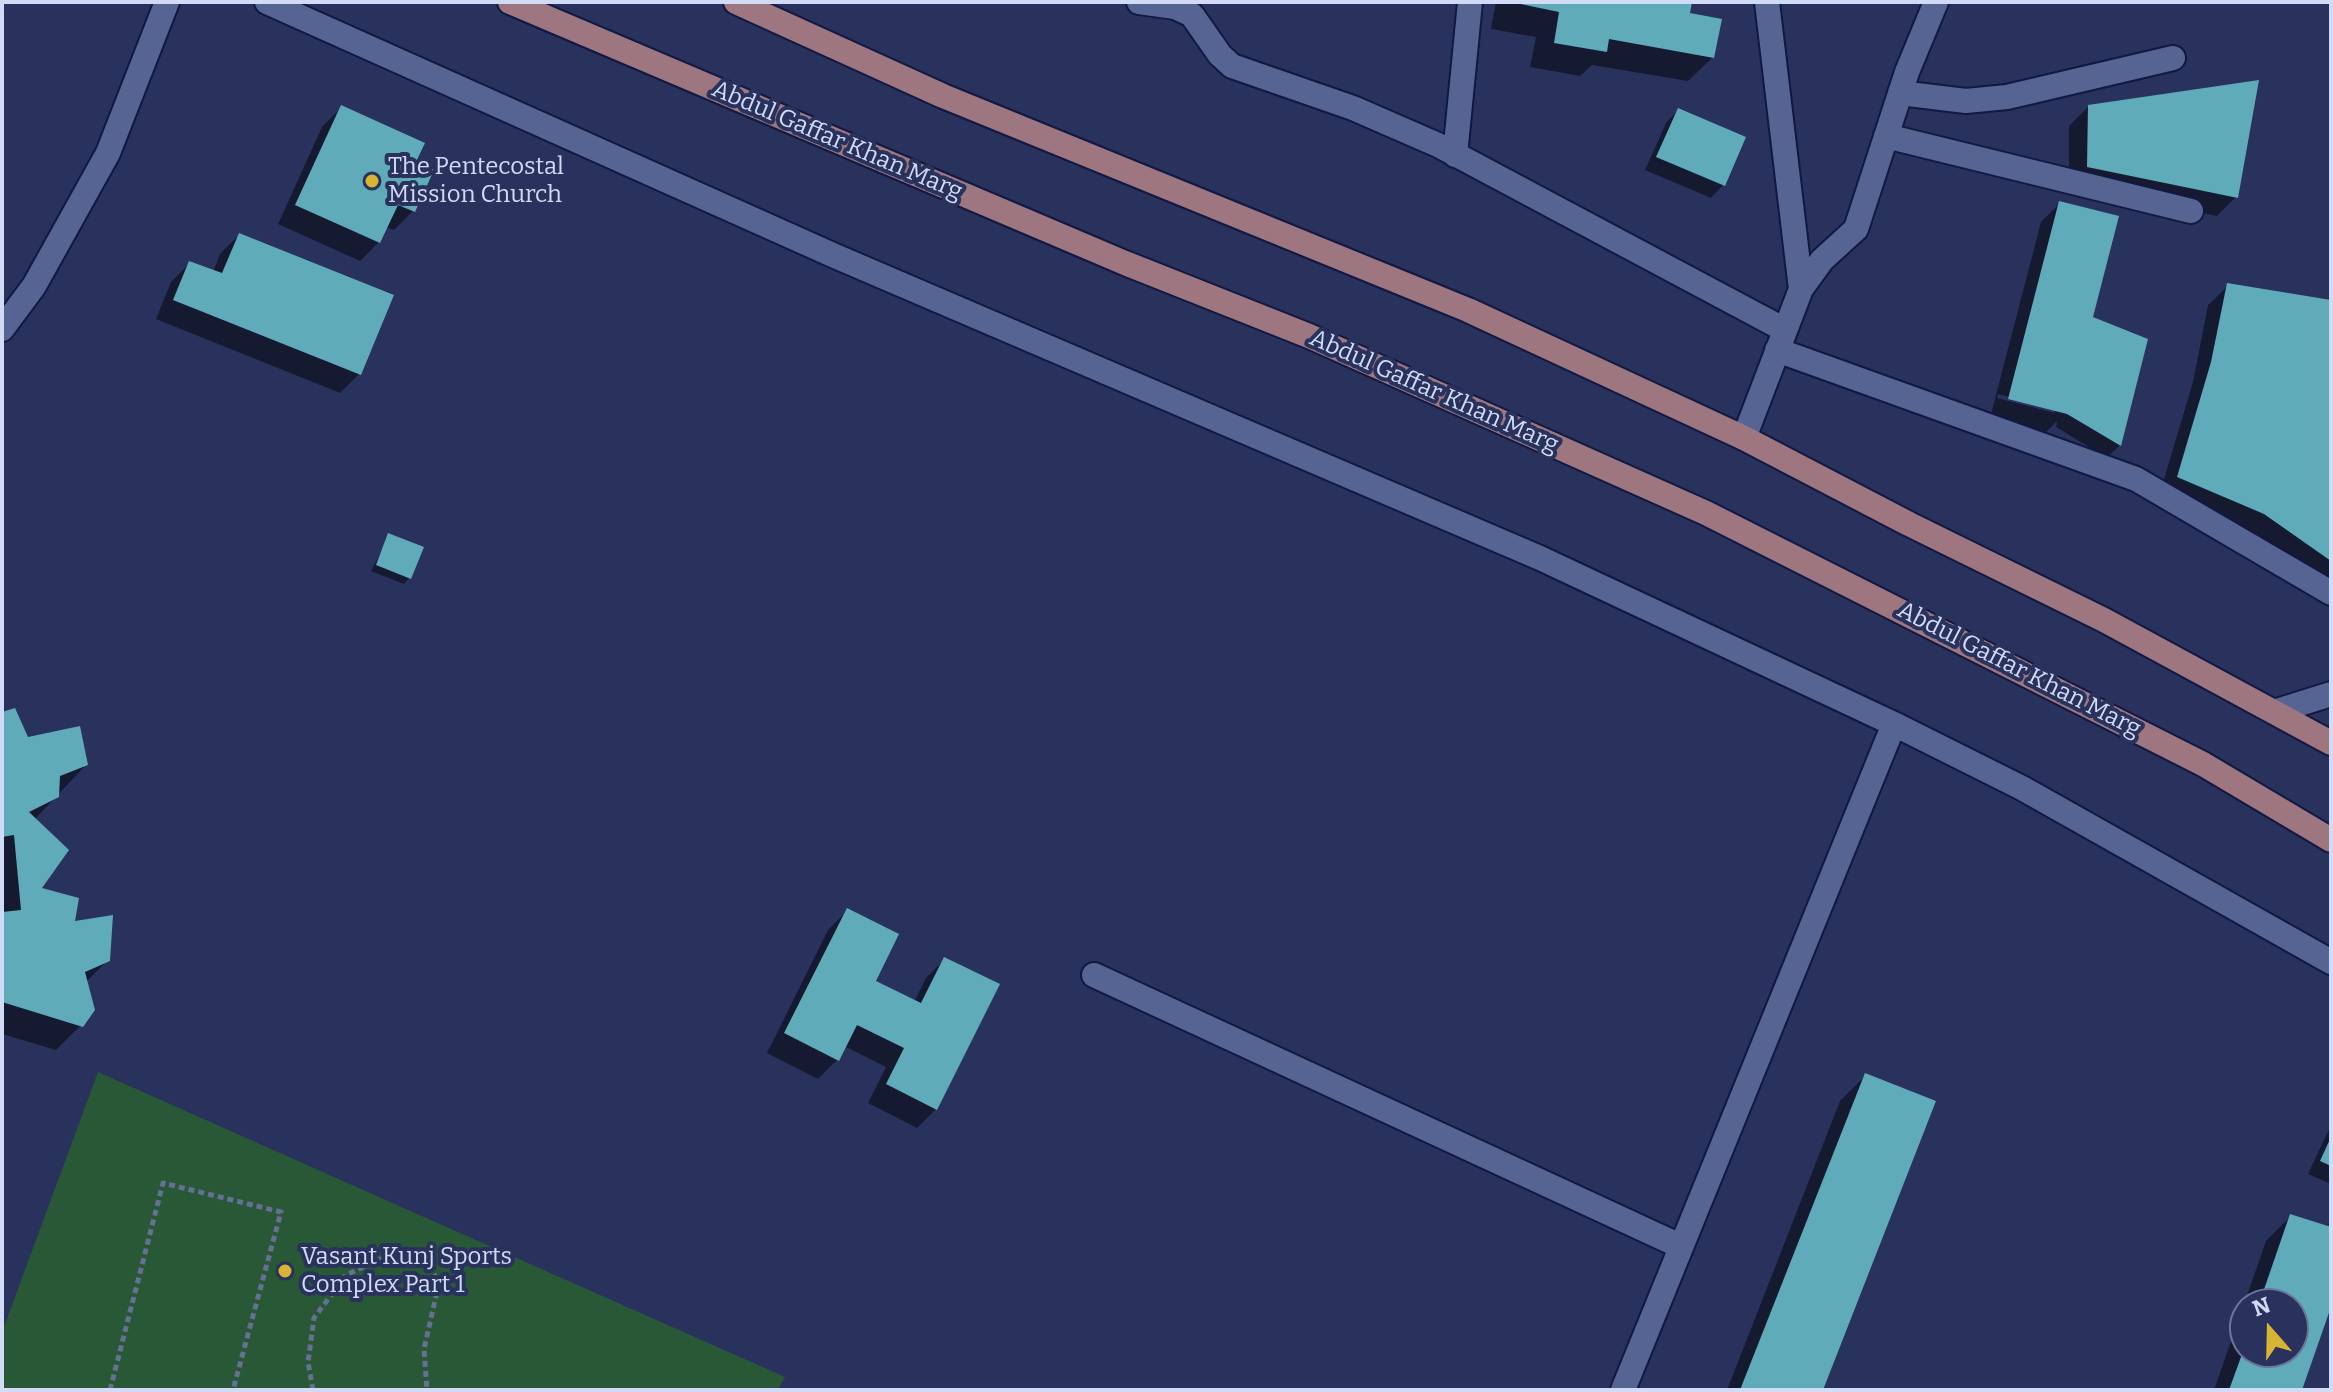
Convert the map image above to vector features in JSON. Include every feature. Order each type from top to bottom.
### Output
[{"type":"main road","name":"Abdul Gaffar Khan Marg","points":[[510,2],[1110,257],[1309,336],[1706,513],[2203,764],[2331,840]]},
{"type":"main road","points":[[736,2],[943,96],[1468,310],[1744,438],[2277,711],[2331,743]]},
{"type":"street","points":[[2,329],[34,286],[108,153],[167,2]]},
{"type":"street","points":[[267,2],[835,256],[1540,558],[1894,724],[2077,818],[2331,962]]},
{"type":"street","points":[[1139,2],[1175,7],[1192,15],[1220,55],[1232,66],[1353,108],[1455,155],[1781,340],[2136,479],[2331,593]]},
{"type":"street","points":[[1455,155],[1470,2]]},
{"type":"street","points":[[1767,2],[1801,289]]},
{"type":"street","points":[[1744,438],[1801,289],[1822,260],[1856,229],[1900,93],[1936,2]]},
{"type":"street","points":[[1900,93],[1966,101],[2007,97],[2173,58]]},
{"type":"street","points":[[1886,136],[2191,211]]},
{"type":"street","points":[[2277,711],[2331,694]]},
{"type":"street","points":[[1623,1390],[1894,724]]},
{"type":"street","points":[[1094,975],[1680,1246]]},
{"type":"path","points":[[110,1390],[163,1183],[281,1212],[233,1390]]},
{"type":"path","points":[[313,1390],[308,1362],[314,1318],[346,1275],[398,1251],[424,1257],[439,1283],[424,1349],[427,1390]]},
{"type":"green space","name":"Vasant Kunj Sports Complex Part 1","points":[[98,1072],[785,1377],[778,1390],[2,1390],[2,1332]]},
{"type":"building","points":[[1511,2],[1692,2],[1690,13],[1722,19],[1714,58],[1609,39],[1607,52],[1554,43],[1559,12]]},
{"type":"building","points":[[2259,80],[2238,198],[2087,167],[2088,105]]},
{"type":"building","points":[[341,105],[425,143],[416,162],[434,170],[415,212],[398,205],[380,243],[295,205]]},
{"type":"building","points":[[1678,108],[1746,137],[1725,186],[1656,157]]},
{"type":"building","points":[[2059,201],[2119,216],[2093,317],[2148,339],[2121,446],[2067,414],[2008,399]]},
{"type":"building","points":[[239,233],[394,295],[361,375],[173,300],[189,261],[222,273]]},
{"type":"building","points":[[2227,283],[2331,300],[2331,561],[2264,514],[2177,477],[2211,362]]},
{"type":"building","points":[[388,533],[424,547],[411,579],[376,565]]},
{"type":"building","points":[[15,708],[28,737],[80,726],[88,765],[60,776],[59,797],[29,812],[69,850],[42,888],[79,898],[75,921],[113,915],[110,961],[85,972],[95,1010],[83,1027],[2,1002],[2,912],[21,910],[14,835],[2,837],[2,712]]},
{"type":"building","points":[[847,908],[899,934],[876,981],[921,1003],[944,957],[1000,984],[937,1110],[886,1084],[904,1048],[857,1025],[839,1061],[784,1033]]},
{"type":"building","points":[[1865,1073],[1936,1101],[1823,1390],[1740,1390]]},
{"type":"building","points":[[2331,1137],[2331,1166],[2320,1161]]},
{"type":"building","points":[[2290,1214],[2331,1227],[2331,1307],[2302,1390],[2229,1390],[2237,1368],[2309,1368],[2309,1288],[2265,1288]]},
{"type":"place","name":"The Pentecostal Mission Church","points":[[372,181]]},
{"type":"place","name":"Vasant Kunj Sports Complex Part 1","points":[[285,1271]]}]
